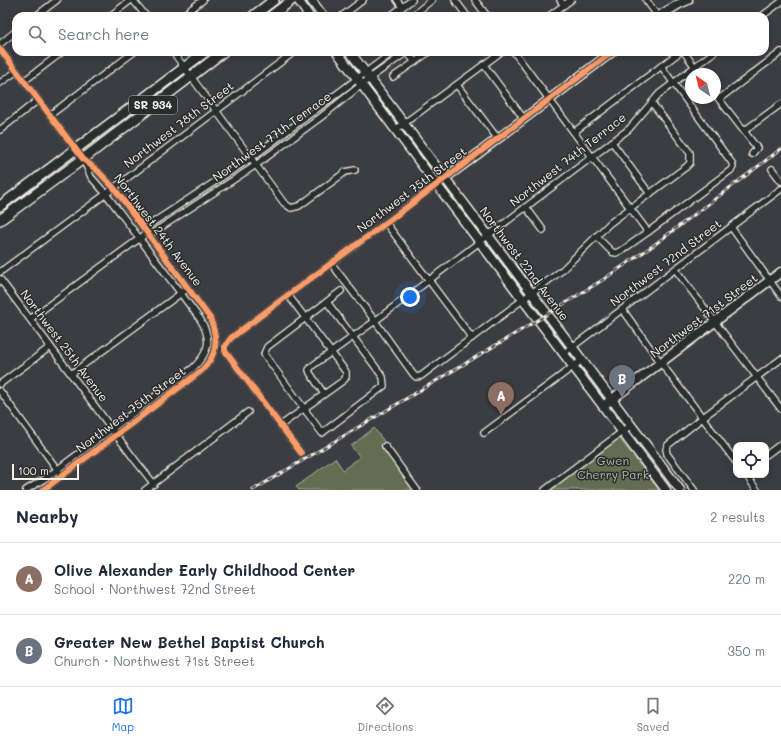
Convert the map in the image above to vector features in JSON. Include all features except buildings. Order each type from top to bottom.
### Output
[{"type":"main road","points":[[258,12],[274,0]]},
{"type":"main road","points":[[276,12],[292,0]]},
{"type":"main road","points":[[298,0],[306,12]]},
{"type":"main road","points":[[311,0],[320,12]]},
{"type":"main road","points":[[665,12],[688,0]]},
{"type":"main road","name":"SR 934","points":[[0,206],[200,56]]},
{"type":"main road","name":"SR 934","points":[[0,220],[83,159],[218,56]]},
{"type":"main road","name":"Northwest 22nd Avenue","points":[[340,56],[666,490]]},
{"type":"main road","name":"Northwest 22nd Avenue","points":[[353,56],[680,490]]},
{"type":"main road","name":"Northwest 75th Street","points":[[445,178],[607,56]]},
{"type":"main road","points":[[130,108],[138,117]]},
{"type":"main road","points":[[20,190],[28,200]]},
{"type":"main road","name":"Northwest 71st Street","points":[[603,407],[781,272]]},
{"type":"street","points":[[40,12],[50,2],[57,0]]},
{"type":"street","points":[[116,12],[132,0],[142,12]]},
{"type":"street","points":[[188,12],[204,0]]},
{"type":"street","points":[[347,12],[363,0]]},
{"type":"street","points":[[396,0],[402,7]]},
{"type":"street","points":[[395,12],[412,0]]},
{"type":"street","points":[[417,12],[432,0]]},
{"type":"street","points":[[455,0],[463,12]]},
{"type":"street","points":[[475,0],[484,12]]},
{"type":"street","points":[[553,12],[562,2],[571,0]]},
{"type":"street","points":[[646,0],[655,12]]},
{"type":"street","points":[[767,12],[781,2]]},
{"type":"street","points":[[0,44],[12,35]]},
{"type":"street","name":"Northwest 24th Avenue","points":[[0,48],[83,159],[98,171],[114,188],[210,318],[214,330],[216,346],[211,359]]},
{"type":"street","points":[[721,94],[781,52]]},
{"type":"street","points":[[24,81],[57,56]]},
{"type":"street","points":[[50,115],[129,56]]},
{"type":"street","points":[[176,56],[284,203],[291,208],[299,206],[345,172],[355,170]]},
{"type":"street","name":"Northwest 78th Street","points":[[0,272],[289,56]]},
{"type":"street","name":"Northwest 77th Terrace","points":[[30,320],[146,233],[154,232],[256,165],[359,82],[388,56]]},
{"type":"street","name":"Northwest 77th Terrace","points":[[367,75],[400,56]]},
{"type":"street","points":[[410,56],[415,62]]},
{"type":"street","points":[[393,77],[423,56]]},
{"type":"street","points":[[395,130],[496,56]]},
{"type":"street","points":[[517,56],[593,156],[648,232]]},
{"type":"street","name":"Northwest 74th Terrace","points":[[574,132],[675,56]]},
{"type":"street","points":[[687,56],[694,67]]},
{"type":"street","name":"Northwest 74th Terrace","points":[[324,394],[311,375],[309,370],[311,367],[629,129],[659,94],[709,56]]},
{"type":"street","points":[[484,65],[524,119]]},
{"type":"street","points":[[596,236],[612,252],[616,253],[624,249],[657,226],[733,167],[732,163],[661,66]]},
{"type":"street","points":[[0,83],[17,71]]},
{"type":"street","name":"Northwest 77th Terrace","points":[[146,233],[149,225],[251,158],[359,82]]},
{"type":"street","points":[[457,85],[498,139]]},
{"type":"street","points":[[0,130],[38,100]]},
{"type":"street","points":[[721,102],[757,148],[752,154]]},
{"type":"street","points":[[331,263],[413,374],[416,376],[421,376],[561,271],[610,223],[690,163],[690,154],[652,103]]},
{"type":"street","points":[[744,131],[781,104]]},
{"type":"street","points":[[612,142],[650,194]]},
{"type":"street","name":"Northwest 75th Street","points":[[26,490],[57,470],[198,363],[202,359],[208,343],[205,328],[200,319],[106,194],[91,177],[83,159]]},
{"type":"street","points":[[772,169],[781,181]]},
{"type":"street","points":[[231,171],[236,179]]},
{"type":"street","name":"Northwest 75th Street","points":[[281,426],[225,351],[225,346],[231,338],[445,178]]},
{"type":"street","name":"Northwest 72nd Street","points":[[563,354],[781,188]]},
{"type":"street","points":[[196,194],[201,202]]},
{"type":"street","points":[[526,207],[543,230]]},
{"type":"street","points":[[386,223],[472,338]]},
{"type":"street","points":[[730,227],[781,296]]},
{"type":"street","points":[[675,269],[781,409]]},
{"type":"street","name":"Northwest 25th Avenue","points":[[0,280],[154,484]]},
{"type":"street","points":[[71,374],[188,288]]},
{"type":"street","points":[[327,302],[383,377],[384,386],[322,433],[264,354],[267,347],[341,291]]},
{"type":"street","points":[[288,295],[346,372],[346,377],[344,380],[281,426],[301,452]]},
{"type":"street","points":[[622,310],[733,458]]},
{"type":"street","points":[[0,384],[50,347]]},
{"type":"street","name":"Northwest 75th Street","points":[[44,490],[201,371],[211,359]]},
{"type":"street","points":[[694,490],[668,457],[666,449],[670,443],[781,359]]},
{"type":"street","points":[[484,434],[582,360]]},
{"type":"street","points":[[172,384],[176,390]]},
{"type":"street","points":[[0,391],[62,476]]},
{"type":"street","points":[[143,405],[148,411]]},
{"type":"street","points":[[145,490],[248,412]]},
{"type":"street","points":[[545,490],[631,425]]},
{"type":"street","points":[[769,453],[781,444]]},
{"type":"street","points":[[385,446],[417,490]]},
{"type":"street","points":[[83,450],[88,456]]},
{"type":"street","points":[[748,478],[757,490]]},
{"type":"green space","points":[[374,428],[420,490],[299,490],[296,487],[335,458],[343,470],[360,457],[351,446]]},
{"type":"green space","name":"Gwen Cherry Park","points":[[617,435],[659,490],[545,490]]},
{"type":"railway","points":[[253,490],[604,279],[654,245],[781,149]]},
{"type":"cycle path","points":[[0,49],[83,159],[98,171],[114,188],[210,318],[215,340],[214,352],[207,365],[201,371],[43,490]]},
{"type":"cycle path","points":[[301,453],[225,351],[225,346],[231,338],[607,56]]},
{"type":"place","name":"Greater New Bethel Baptist Church","points":[[622,398]]},
{"type":"place","name":"Olive Alexander Early Childhood Center","points":[[501,415]]}]
